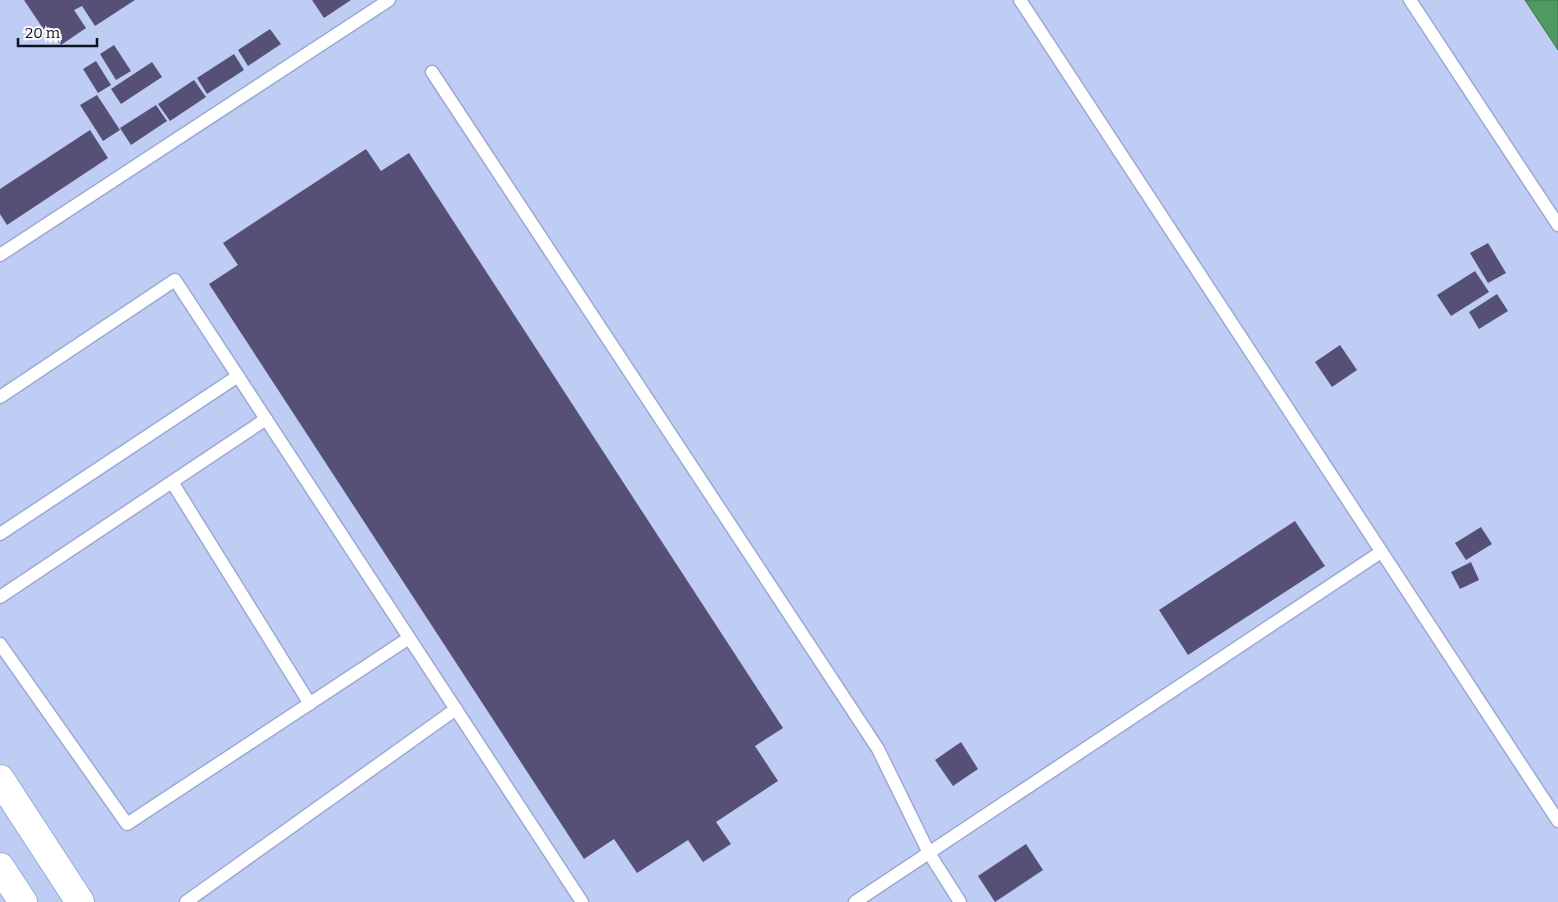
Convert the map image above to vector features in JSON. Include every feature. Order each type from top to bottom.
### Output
[{"type":"street","points":[[0,779],[80,902]]},
{"type":"street","points":[[0,867],[23,902]]},
{"type":"lane","points":[[1020,0],[1558,821]]},
{"type":"lane","points":[[1410,0],[1558,226]]},
{"type":"lane","points":[[0,255],[386,1]]},
{"type":"lane","points":[[432,72],[878,749],[929,853],[960,902]]},
{"type":"lane","points":[[0,397],[175,280],[582,902]]},
{"type":"lane","points":[[0,534],[238,376]]},
{"type":"lane","points":[[0,598],[266,419]]},
{"type":"lane","points":[[172,482],[310,704]]},
{"type":"lane","points":[[855,902],[1381,552]]},
{"type":"lane","points":[[0,644],[127,824],[409,638]]},
{"type":"lane","points":[[186,902],[456,709]]},
{"type":"shaded area","points":[[0,0],[1525,0],[1558,50],[1558,902],[0,902]]},
{"type":"shaded area","points":[[1525,0],[1558,0],[1558,50]]},
{"type":"building","points":[[24,0],[135,0],[95,26],[82,6],[74,10],[86,28],[61,45],[49,27],[44,30]]},
{"type":"building","points":[[312,0],[351,0],[324,18]]},
{"type":"building","points":[[270,29],[281,44],[248,66],[238,50]]},
{"type":"building","points":[[114,45],[131,71],[116,80],[100,54]]},
{"type":"building","points":[[234,54],[244,70],[207,94],[197,78]]},
{"type":"building","points":[[96,61],[111,85],[98,93],[83,69]]},
{"type":"building","points":[[152,62],[162,77],[121,104],[111,89]]},
{"type":"building","points":[[194,80],[206,97],[170,121],[158,104]]},
{"type":"building","points":[[97,95],[120,130],[103,141],[80,105]]},
{"type":"building","points":[[156,105],[167,121],[131,145],[120,128]]},
{"type":"building","points":[[90,130],[108,158],[7,225],[0,214],[0,189]]},
{"type":"building","points":[[366,149],[381,171],[409,153],[783,728],[755,746],[778,781],[716,822],[731,844],[703,862],[688,840],[637,873],[614,839],[584,859],[209,284],[238,265],[223,243]]},
{"type":"building","points":[[1488,243],[1506,273],[1488,283],[1470,253]]},
{"type":"building","points":[[1475,271],[1489,292],[1451,316],[1437,295]]},
{"type":"building","points":[[1497,294],[1508,311],[1479,329],[1469,312]]},
{"type":"building","points":[[1340,345],[1357,370],[1332,387],[1315,362]]},
{"type":"building","points":[[1295,521],[1325,566],[1188,655],[1159,610]]},
{"type":"building","points":[[1481,527],[1492,544],[1466,560],[1455,543]]},
{"type":"building","points":[[1471,562],[1479,580],[1460,589],[1451,572]]},
{"type":"building","points":[[961,742],[978,769],[953,786],[935,760]]},
{"type":"building","points":[[1026,844],[1043,870],[995,902],[978,876]]}]
